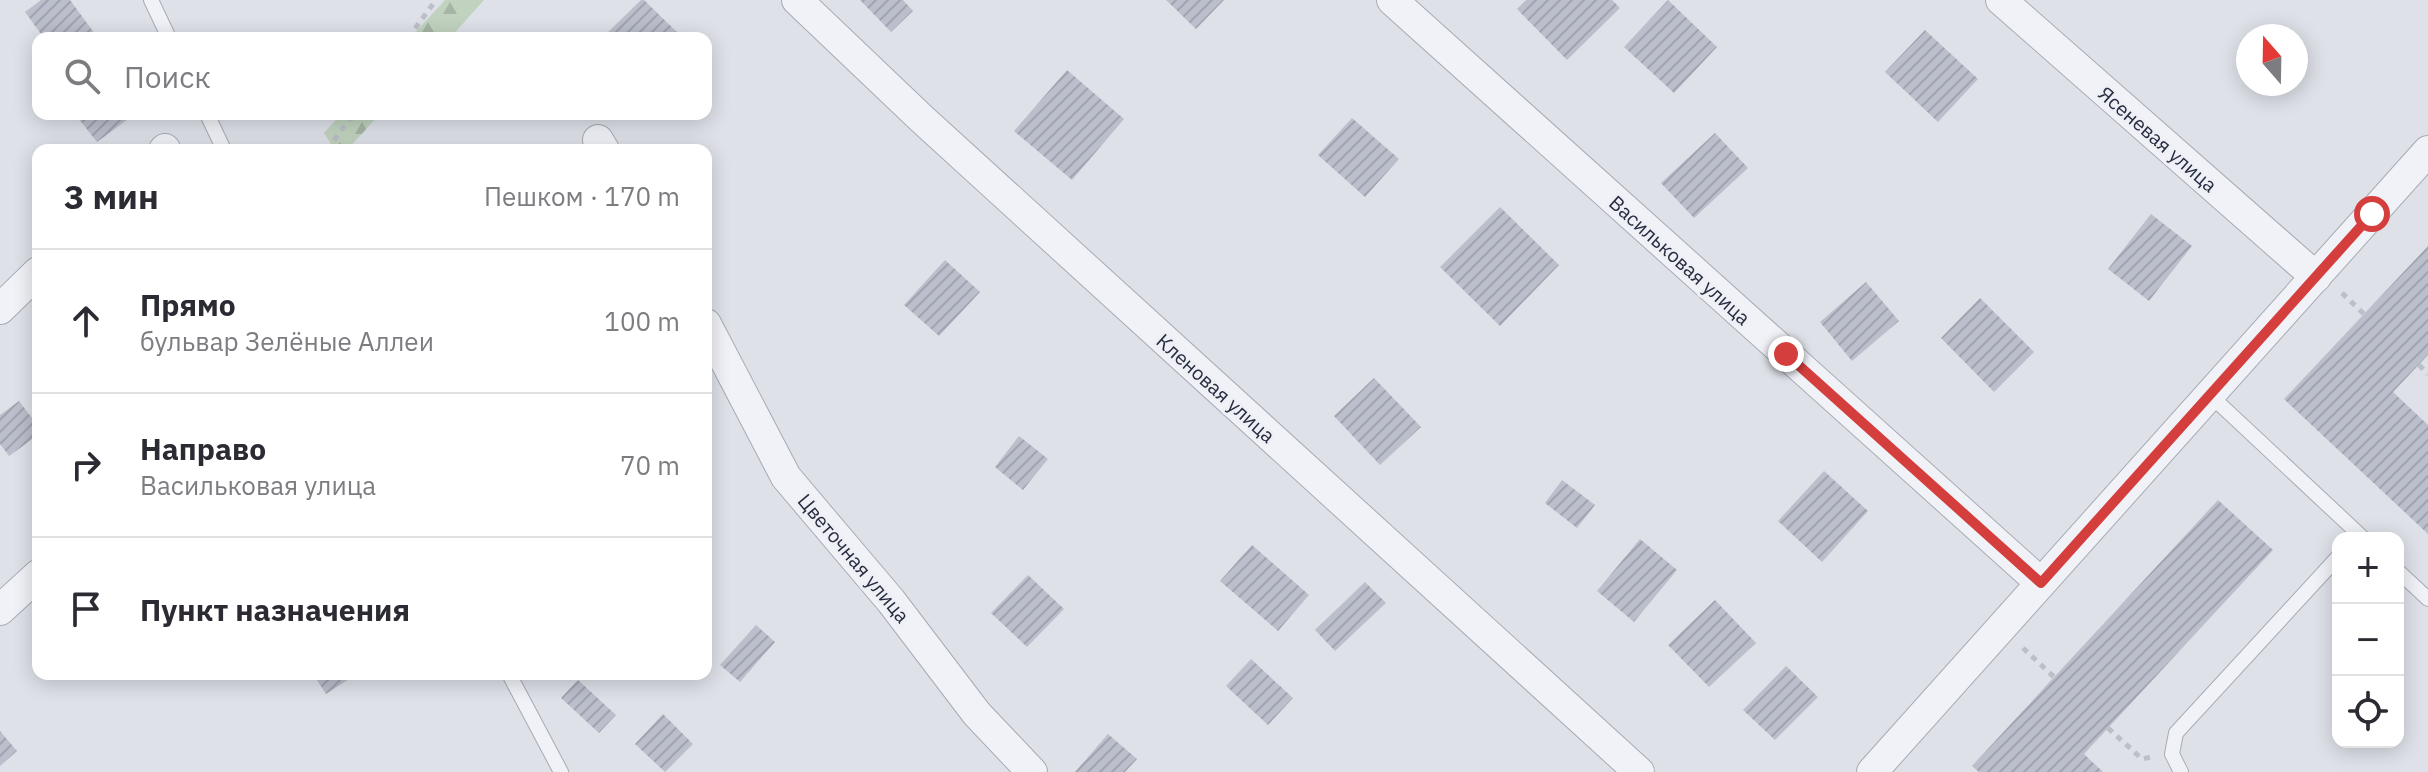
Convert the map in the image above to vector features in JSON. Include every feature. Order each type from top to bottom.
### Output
[{"type":"street","name":"Кленовая улица","points":[[797,0],[922,119],[1639,772]]},
{"type":"street","name":"Васильковая улица","points":[[1392,0],[2041,583]]},
{"type":"street","name":"Ясеневая улица","points":[[2001,0],[2325,282]]},
{"type":"street","points":[[1880,769],[2210,395],[2325,282],[2428,151]]},
{"type":"street","points":[[0,309],[32,278]]},
{"type":"street","name":"Цветочная улица","points":[[712,335],[786,477],[891,601],[977,714],[1032,772]]},
{"type":"street","points":[[0,610],[32,581]]},
{"type":"lane","points":[[151,0],[166,32]]},
{"type":"lane","points":[[210,120],[221,144]]},
{"type":"lane","points":[[2210,395],[2354,532]]},
{"type":"lane","points":[[2181,772],[2172,754],[2176,733],[2332,564]]},
{"type":"lane","points":[[2404,577],[2428,599]]},
{"type":"lane","points":[[512,680],[561,772]]},
{"type":"path","points":[[412,32],[436,0]]},
{"type":"path","points":[[331,144],[349,120]]},
{"type":"path","points":[[2325,282],[2364,314]]},
{"type":"path","points":[[2419,365],[2428,374]]},
{"type":"path","points":[[2016,642],[2054,677]]},
{"type":"path","points":[[2108,728],[2142,759],[2172,754]]},
{"type":"green space","points":[[445,0],[484,0],[455,32],[416,32]]},
{"type":"green space","points":[[336,120],[374,120],[352,144],[331,144],[324,133]]},
{"type":"building","points":[[41,0],[70,0],[94,32],[40,32],[25,12]]},
{"type":"building","points":[[644,0],[677,32],[608,32]]},
{"type":"building","points":[[860,0],[903,0],[913,11],[891,32]]},
{"type":"building","points":[[1166,0],[1224,0],[1196,29]]},
{"type":"building","points":[[1526,0],[1612,0],[1620,8],[1567,60],[1517,9]]},
{"type":"building","points":[[1668,0],[1717,47],[1674,93],[1624,47]]},
{"type":"building","points":[[1925,30],[1978,79],[1938,122],[1885,72]]},
{"type":"building","points":[[1067,70],[1124,119],[1072,180],[1014,131]]},
{"type":"building","points":[[1352,118],[1399,159],[1365,197],[1318,155]]},
{"type":"building","points":[[80,120],[127,120],[97,142]]},
{"type":"building","points":[[1715,133],[1748,168],[1694,218],[1661,183]]},
{"type":"building","points":[[1500,207],[1559,265],[1500,326],[1440,267]]},
{"type":"building","points":[[2151,214],[2192,246],[2149,301],[2108,269]]},
{"type":"building","points":[[2428,246],[2428,355],[2393,392],[2428,425],[2428,534],[2284,399]]},
{"type":"building","points":[[945,260],[980,292],[939,336],[904,305]]},
{"type":"building","points":[[1866,282],[1899,321],[1852,361],[1820,322]]},
{"type":"building","points":[[1980,298],[2034,352],[1994,392],[1941,338]]},
{"type":"building","points":[[1374,378],[1421,427],[1380,465],[1334,416]]},
{"type":"building","points":[[19,401],[32,418],[32,439],[9,456],[0,444],[0,415]]},
{"type":"building","points":[[1019,436],[1048,459],[1023,490],[995,467]]},
{"type":"building","points":[[1824,471],[1868,511],[1822,562],[1778,521]]},
{"type":"building","points":[[1562,480],[1595,505],[1577,528],[1545,503]]},
{"type":"building","points":[[2218,500],[2273,550],[2084,754],[2103,772],[1979,772],[1972,766]]},
{"type":"building","points":[[1640,539],[1677,570],[1634,622],[1597,591]]},
{"type":"building","points":[[1252,545],[1309,595],[1278,631],[1220,581]]},
{"type":"building","points":[[1028,575],[1064,609],[1027,647],[991,613]]},
{"type":"building","points":[[1365,582],[1386,603],[1335,651],[1315,630]]},
{"type":"building","points":[[1715,600],[1756,643],[1709,687],[1668,645]]},
{"type":"building","points":[[756,625],[775,642],[740,682],[720,665]]},
{"type":"building","points":[[1251,659],[1293,698],[1268,725],[1226,686]]},
{"type":"building","points":[[1786,666],[1818,697],[1775,740],[1743,710]]},
{"type":"building","points":[[317,680],[348,680],[326,694]]},
{"type":"building","points":[[578,680],[616,715],[599,733],[561,698]]},
{"type":"building","points":[[663,714],[693,744],[665,772],[635,744]]},
{"type":"building","points":[[0,731],[17,751],[0,766]]},
{"type":"building","points":[[1108,734],[1137,759],[1125,772],[1075,772]]},
{"type":"route","points":[[1786,354],[2041,583],[2372,214]]}]
